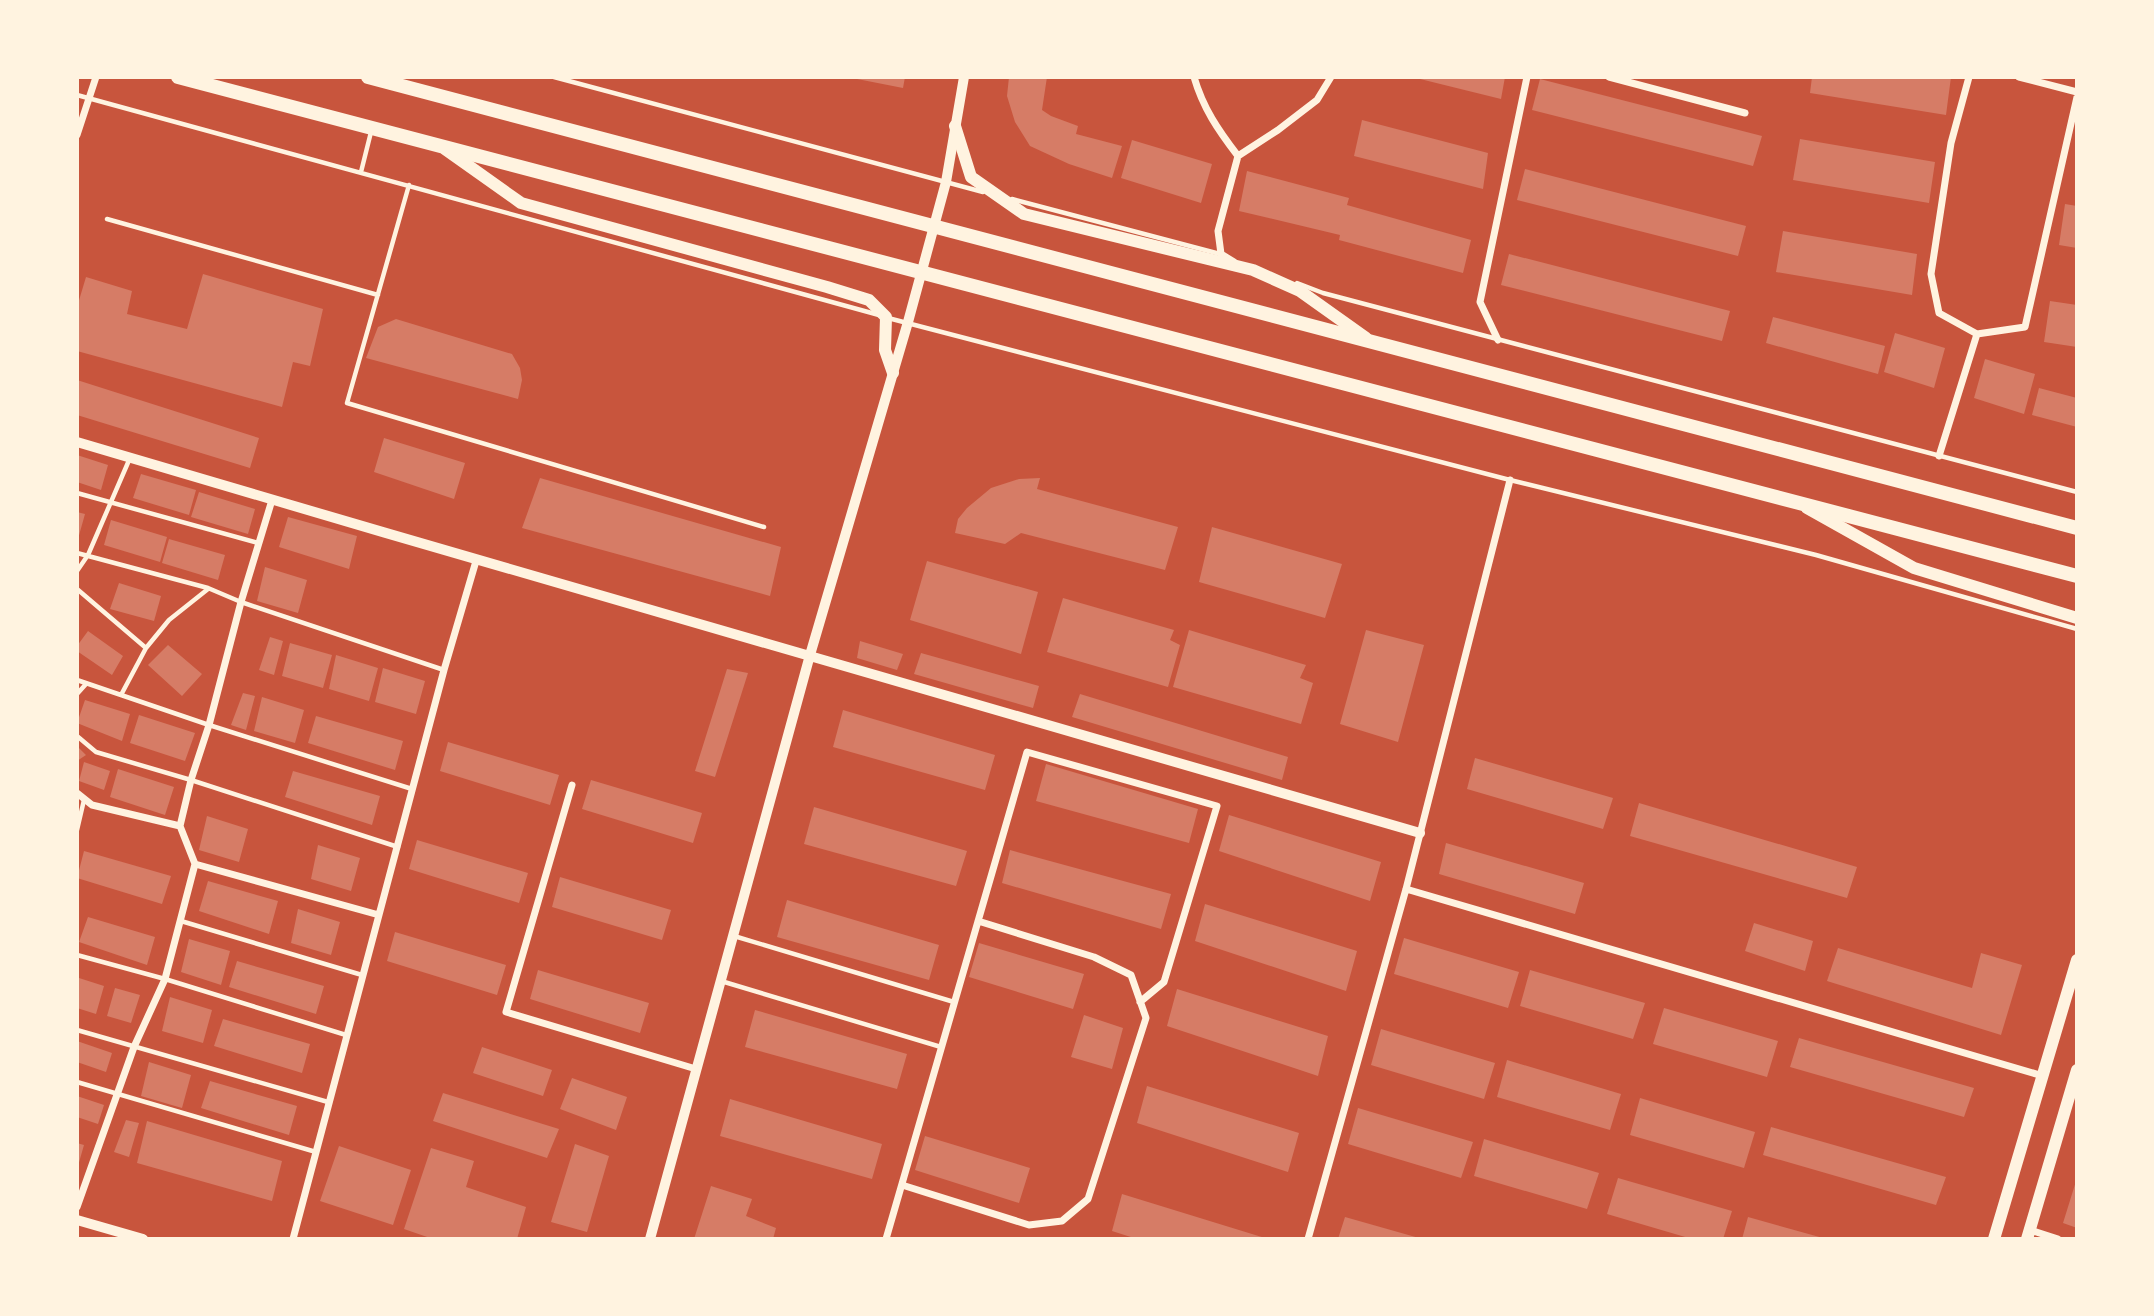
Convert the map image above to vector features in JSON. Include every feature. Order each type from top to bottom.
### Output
[{"type":"main road","points":[[178,77],[2077,576]]},
{"type":"main road","points":[[368,77],[2077,528]]},
{"type":"main road","points":[[956,126],[971,177],[1024,214],[1243,267],[1300,290],[1369,341]]},
{"type":"main road","points":[[442,146],[521,203],[827,286],[869,300],[886,317],[885,350],[893,373]]},
{"type":"main road","points":[[1798,503],[1914,568],[2077,618]]},
{"type":"main road","points":[[1994,1239],[2077,960]]},
{"type":"main road","points":[[2029,1234],[2077,1070]]},
{"type":"street","points":[[77,135],[96,77]]},
{"type":"street","points":[[650,1239],[810,655],[908,322],[946,182],[964,77]]},
{"type":"street","points":[[1194,77],[1201,102],[1216,128],[1238,156]]},
{"type":"street","points":[[1243,267],[1221,254],[1218,231],[1238,156],[1317,100],[1331,77]]},
{"type":"street","points":[[1498,340],[1480,302],[1527,77]]},
{"type":"street","points":[[1609,77],[1745,113]]},
{"type":"street","points":[[1969,77],[1951,144],[1931,274],[1939,313],[1976,334],[2025,327],[2077,94],[2019,77]]},
{"type":"street","points":[[1939,456],[1976,334]]},
{"type":"street","points":[[77,442],[477,561],[1420,833]]},
{"type":"street","points":[[1308,1239],[1406,889],[1510,480]]},
{"type":"street","points":[[77,1207],[134,1047],[165,979],[181,921],[195,863],[180,826],[241,601],[261,544],[272,500]]},
{"type":"street","points":[[293,1239],[444,670],[477,561]]},
{"type":"street","points":[[886,1239],[1027,752],[1217,806],[1164,982],[1140,1002]]},
{"type":"street","points":[[572,785],[506,1012],[696,1069]]},
{"type":"street","points":[[77,793],[92,805],[180,826]]},
{"type":"street","points":[[195,863],[379,915]]},
{"type":"street","points":[[1406,889],[2043,1076]]},
{"type":"street","points":[[902,1185],[1029,1225],[1062,1222],[1088,1199],[1146,1018],[1131,975],[1094,957],[978,921]]},
{"type":"street","points":[[77,1220],[143,1239]]},
{"type":"street","points":[[2029,1234],[2058,1239]]},
{"type":"lane","points":[[554,77],[1221,254],[1323,293],[2077,492]]},
{"type":"lane","points":[[77,95],[886,317],[1510,480],[1816,555],[2077,629]]},
{"type":"lane","points":[[361,172],[372,128]]},
{"type":"lane","points":[[409,185],[347,403],[764,527]]},
{"type":"lane","points":[[107,219],[378,295]]},
{"type":"lane","points":[[77,571],[89,555],[130,458]]},
{"type":"lane","points":[[77,493],[261,544]]},
{"type":"lane","points":[[77,553],[208,588],[444,670]]},
{"type":"lane","points":[[121,695],[146,648],[169,620],[208,588]]},
{"type":"lane","points":[[77,589],[146,648]]},
{"type":"lane","points":[[77,680],[413,790]]},
{"type":"lane","points":[[77,694],[86,684]]},
{"type":"lane","points":[[77,736],[96,752],[398,847]]},
{"type":"lane","points":[[77,830],[84,799]]},
{"type":"lane","points":[[181,921],[362,975]]},
{"type":"lane","points":[[733,936],[955,1002]]},
{"type":"lane","points":[[77,954],[346,1035]]},
{"type":"lane","points":[[721,981],[942,1047]]},
{"type":"lane","points":[[77,1030],[328,1102]]},
{"type":"lane","points":[[77,1082],[316,1152]]},
{"type":"building","points":[[847,77],[905,77],[903,88]]},
{"type":"building","points":[[1009,77],[1047,77],[1042,110],[1078,126],[1076,134],[1122,146],[1112,178],[1069,164],[1030,146],[1015,122],[1007,96]]},
{"type":"building","points":[[1412,77],[1505,77],[1501,99]]},
{"type":"building","points":[[1812,77],[1951,77],[1946,115],[1810,93]]},
{"type":"building","points":[[1540,79],[1762,136],[1753,166],[1532,110]]},
{"type":"building","points":[[1362,120],[1488,153],[1483,189],[1354,156]]},
{"type":"building","points":[[1800,139],[1935,162],[1929,203],[1793,180]]},
{"type":"building","points":[[1132,140],[1212,164],[1201,203],[1121,178]]},
{"type":"building","points":[[1525,169],[1746,226],[1738,256],[1517,200]]},
{"type":"building","points":[[1247,171],[1349,198],[1347,205],[1471,240],[1463,273],[1339,240],[1340,235],[1239,211]]},
{"type":"building","points":[[2065,204],[2077,206],[2077,248],[2059,245]]},
{"type":"building","points":[[1783,231],[1917,254],[1912,295],[1776,272]]},
{"type":"building","points":[[1509,254],[1730,311],[1722,341],[1501,285]]},
{"type":"building","points":[[203,274],[323,309],[310,366],[293,362],[282,407],[77,351],[77,307],[86,277],[132,291],[127,314],[187,329]]},
{"type":"building","points":[[2050,301],[2077,305],[2077,347],[2044,342]]},
{"type":"building","points":[[1773,317],[1885,346],[1878,374],[1766,343]]},
{"type":"building","points":[[396,319],[512,354],[520,368],[522,380],[518,399],[366,358],[378,327]]},
{"type":"building","points":[[1895,333],[1945,348],[1934,388],[1884,372]]},
{"type":"building","points":[[1985,359],[2035,374],[2024,414],[1974,398]]},
{"type":"building","points":[[77,380],[259,438],[250,468],[77,415]]},
{"type":"building","points":[[2039,388],[2077,398],[2077,427],[2032,415]]},
{"type":"building","points":[[384,438],[465,463],[454,499],[374,472]]},
{"type":"building","points":[[77,455],[108,465],[101,490],[77,482]]},
{"type":"building","points":[[141,474],[196,490],[189,515],[133,498]]},
{"type":"building","points":[[540,478],[781,547],[770,596],[522,528]]},
{"type":"building","points":[[1040,478],[1037,489],[1178,527],[1165,570],[1021,533],[1005,544],[955,533],[958,519],[991,488],[1019,479]]},
{"type":"building","points":[[199,492],[255,509],[248,534],[191,517]]},
{"type":"building","points":[[77,512],[85,514],[78,539],[77,539]]},
{"type":"building","points":[[288,517],[357,536],[349,569],[279,547]]},
{"type":"building","points":[[111,520],[167,537],[160,562],[104,545]]},
{"type":"building","points":[[1212,527],[1342,564],[1325,618],[1199,582]]},
{"type":"building","points":[[169,539],[225,555],[218,580],[162,563]]},
{"type":"building","points":[[927,561],[1038,592],[1021,654],[910,620]]},
{"type":"building","points":[[265,567],[307,580],[298,613],[257,601]]},
{"type":"building","points":[[119,583],[161,596],[154,621],[110,609]]},
{"type":"building","points":[[1063,598],[1174,630],[1170,640],[1180,645],[1168,687],[1047,652]]},
{"type":"building","points":[[1189,630],[1306,665],[1300,678],[1313,683],[1301,724],[1173,687]]},
{"type":"building","points":[[1366,630],[1424,645],[1398,742],[1340,724]]},
{"type":"building","points":[[88,631],[123,656],[112,675],[77,651],[77,646]]},
{"type":"building","points":[[270,637],[283,641],[274,675],[259,670]]},
{"type":"building","points":[[860,641],[903,654],[897,670],[857,658]]},
{"type":"building","points":[[290,643],[332,655],[323,688],[282,676]]},
{"type":"building","points":[[168,645],[202,674],[182,696],[148,665]]},
{"type":"building","points":[[921,653],[1039,686],[1033,708],[914,674]]},
{"type":"building","points":[[336,655],[378,668],[369,701],[329,689]]},
{"type":"building","points":[[383,668],[425,681],[416,714],[375,702]]},
{"type":"building","points":[[727,669],[748,673],[715,777],[695,771]]},
{"type":"building","points":[[243,693],[255,696],[246,730],[231,725]]},
{"type":"building","points":[[1080,694],[1288,757],[1282,780],[1072,717]]},
{"type":"building","points":[[262,697],[304,710],[295,743],[254,731]]},
{"type":"building","points":[[85,700],[130,714],[122,741],[77,723]]},
{"type":"building","points":[[843,710],[995,755],[985,790],[833,747]]},
{"type":"building","points":[[139,715],[195,733],[185,761],[130,743]]},
{"type":"building","points":[[316,716],[403,741],[395,770],[308,743]]},
{"type":"building","points":[[448,742],[559,775],[550,805],[440,771]]},
{"type":"building","points":[[77,746],[86,755],[77,761]]},
{"type":"building","points":[[1475,758],[1613,798],[1603,829],[1467,789]]},
{"type":"building","points":[[84,762],[110,771],[104,790],[79,781]]},
{"type":"building","points":[[1046,764],[1198,809],[1189,843],[1036,801]]},
{"type":"building","points":[[118,769],[174,787],[165,815],[110,797]]},
{"type":"building","points":[[293,771],[380,796],[372,825],[285,797]]},
{"type":"building","points":[[591,780],[702,813],[693,843],[582,809]]},
{"type":"building","points":[[1639,803],[1857,867],[1847,898],[1630,836]]},
{"type":"building","points":[[814,807],[967,851],[956,886],[804,844]]},
{"type":"building","points":[[1229,815],[1381,862],[1370,901],[1219,851]]},
{"type":"building","points":[[207,816],[248,829],[239,862],[199,850]]},
{"type":"building","points":[[417,840],[528,873],[519,903],[409,869]]},
{"type":"building","points":[[1446,843],[1584,883],[1575,914],[1439,874]]},
{"type":"building","points":[[318,845],[360,858],[351,891],[311,879]]},
{"type":"building","points":[[1010,850],[1171,894],[1161,929],[1002,883]]},
{"type":"building","points":[[84,851],[171,876],[162,904],[77,878]]},
{"type":"building","points":[[560,877],[671,910],[662,940],[552,907]]},
{"type":"building","points":[[208,881],[278,901],[269,934],[199,911]]},
{"type":"building","points":[[787,900],[939,945],[929,980],[777,937]]},
{"type":"building","points":[[1205,904],[1357,951],[1346,991],[1195,941]]},
{"type":"building","points":[[298,909],[340,922],[331,955],[291,943]]},
{"type":"building","points":[[88,917],[155,937],[147,965],[79,942]]},
{"type":"building","points":[[1754,923],[1813,941],[1805,971],[1745,951]]},
{"type":"building","points":[[395,932],[506,965],[497,995],[387,961]]},
{"type":"building","points":[[1404,938],[1519,972],[1508,1008],[1394,974]]},
{"type":"building","points":[[189,939],[230,951],[221,985],[181,972]]},
{"type":"building","points":[[979,943],[1084,974],[1073,1009],[969,977]]},
{"type":"building","points":[[1838,948],[1972,988],[1981,953],[2022,965],[2001,1035],[1827,981]]},
{"type":"building","points":[[237,961],[324,986],[316,1014],[229,987]]},
{"type":"building","points":[[538,970],[649,1003],[640,1033],[530,999]]},
{"type":"building","points":[[1530,970],[1645,1003],[1633,1039],[1520,1006]]},
{"type":"building","points":[[79,978],[104,986],[96,1014],[77,1008]]},
{"type":"building","points":[[115,988],[140,995],[131,1023],[107,1016]]},
{"type":"building","points":[[1177,989],[1328,1036],[1318,1076],[1167,1026]]},
{"type":"building","points":[[170,997],[212,1010],[203,1043],[162,1031]]},
{"type":"building","points":[[1664,1008],[1778,1041],[1767,1077],[1653,1044]]},
{"type":"building","points":[[755,1010],[907,1054],[897,1089],[745,1047]]},
{"type":"building","points":[[1084,1015],[1123,1028],[1112,1069],[1071,1057]]},
{"type":"building","points":[[223,1019],[310,1044],[302,1073],[214,1046]]},
{"type":"building","points":[[1381,1029],[1495,1063],[1484,1099],[1371,1065]]},
{"type":"building","points":[[1799,1038],[1974,1088],[1964,1117],[1790,1067]]},
{"type":"building","points":[[77,1041],[112,1053],[106,1072],[77,1062]]},
{"type":"building","points":[[482,1047],[552,1070],[543,1096],[473,1073]]},
{"type":"building","points":[[1507,1060],[1621,1094],[1610,1130],[1497,1097]]},
{"type":"building","points":[[149,1062],[191,1075],[182,1108],[141,1096]]},
{"type":"building","points":[[572,1078],[627,1097],[616,1130],[560,1109]]},
{"type":"building","points":[[210,1081],[297,1106],[289,1135],[201,1108]]},
{"type":"building","points":[[1147,1086],[1299,1133],[1288,1172],[1137,1123]]},
{"type":"building","points":[[443,1093],[559,1129],[547,1158],[433,1121]]},
{"type":"building","points":[[77,1096],[104,1105],[98,1124],[77,1117]]},
{"type":"building","points":[[1640,1098],[1755,1132],[1744,1168],[1630,1135]]},
{"type":"building","points":[[730,1099],[882,1144],[872,1179],[720,1136]]},
{"type":"building","points":[[1358,1108],[1473,1142],[1461,1178],[1348,1144]]},
{"type":"building","points":[[126,1120],[139,1123],[129,1157],[114,1152]]},
{"type":"building","points":[[147,1121],[282,1161],[272,1201],[137,1163]]},
{"type":"building","points":[[1771,1127],[1946,1177],[1936,1205],[1763,1155]]},
{"type":"building","points":[[925,1136],[1030,1168],[1019,1203],[915,1170]]},
{"type":"building","points":[[1484,1139],[1599,1173],[1587,1209],[1474,1176]]},
{"type":"building","points":[[77,1143],[84,1145],[78,1166],[77,1165]]},
{"type":"building","points":[[575,1144],[609,1156],[587,1232],[551,1222]]},
{"type":"building","points":[[339,1146],[411,1170],[393,1225],[320,1201]]},
{"type":"building","points":[[431,1148],[474,1161],[466,1187],[526,1207],[517,1239],[433,1239],[404,1229]]},
{"type":"building","points":[[1618,1178],[1732,1211],[1723,1239],[1692,1239],[1607,1214]]},
{"type":"building","points":[[2077,1178],[2077,1228],[2063,1223]]},
{"type":"building","points":[[711,1186],[752,1199],[746,1216],[776,1228],[773,1239],[694,1239]]},
{"type":"building","points":[[1122,1194],[1265,1239],[1137,1239],[1112,1231]]},
{"type":"building","points":[[1345,1217],[1419,1238],[1419,1239],[1338,1239]]},
{"type":"building","points":[[1748,1217],[1823,1238],[1823,1239],[1742,1239]]}]
